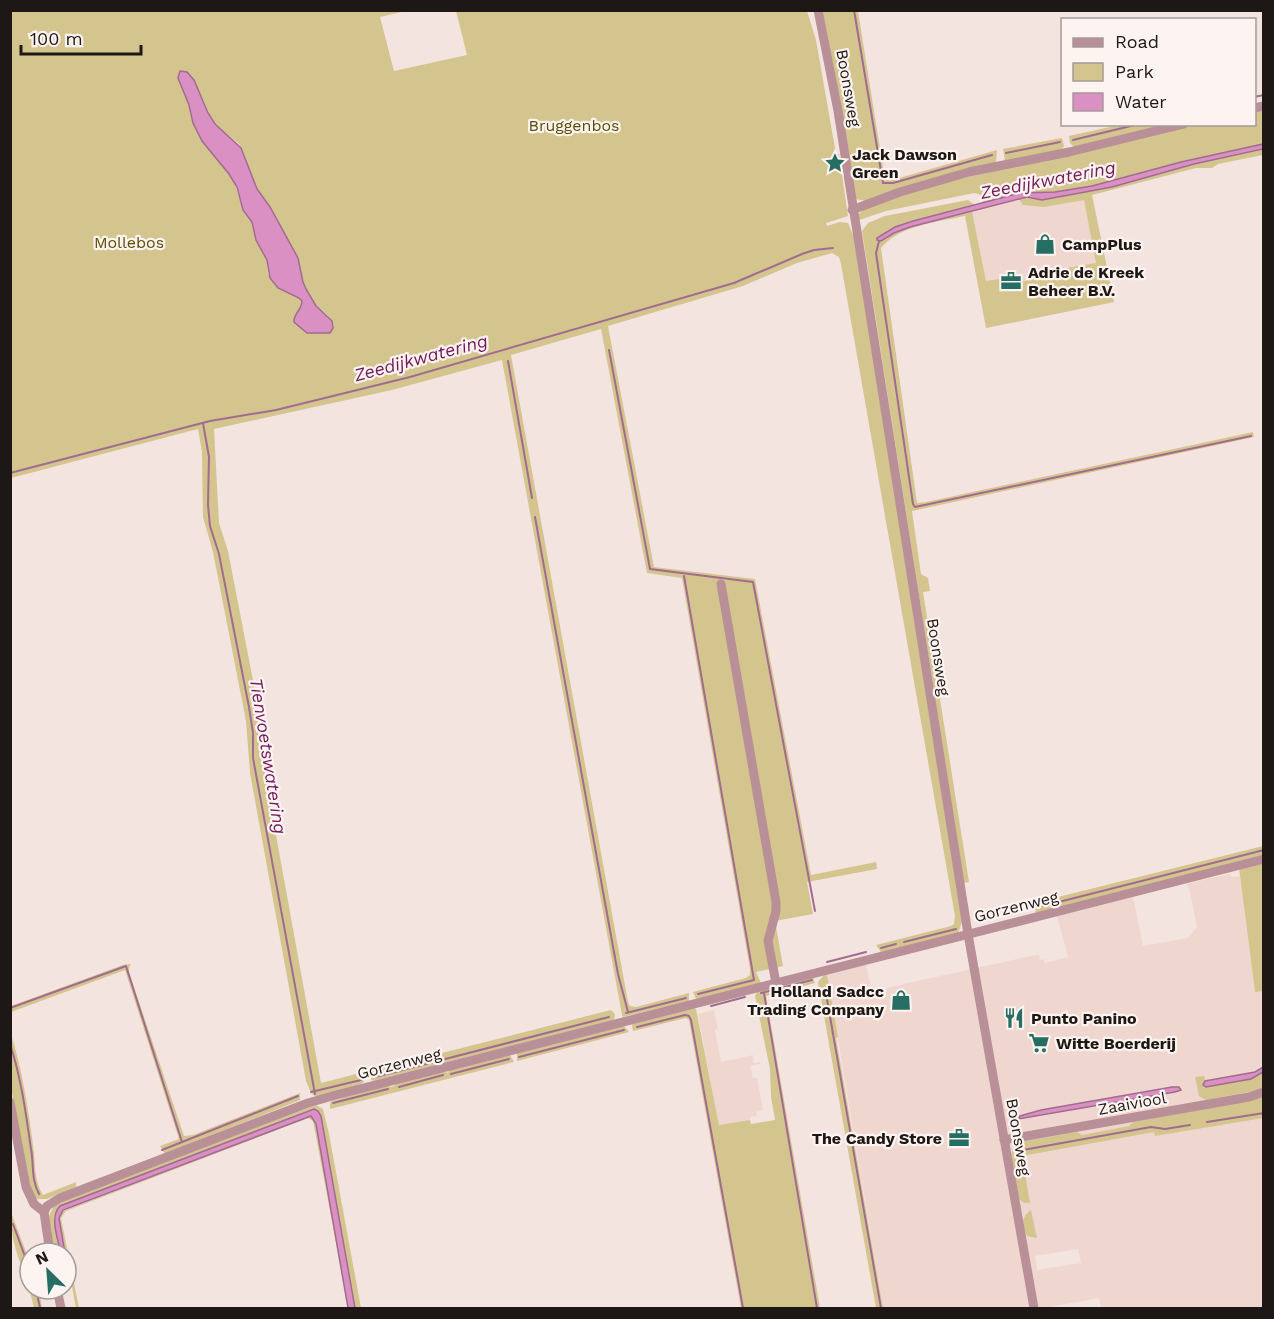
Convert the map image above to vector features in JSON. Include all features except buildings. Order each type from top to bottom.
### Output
[{"type":"street","name":"Boonsweg","points":[[818,10],[835,92],[968,934],[1034,1308]]},
{"type":"street","points":[[852,210],[900,192],[978,170],[1077,150],[1176,126]]},
{"type":"street","points":[[721,584],[776,902],[776,911],[768,941],[776,983]]},
{"type":"street","name":"Gorzenweg","points":[[44,1212],[47,1206],[60,1198],[308,1103],[1263,859]]},
{"type":"street","name":"Zaaiviool","points":[[1004,1140],[1238,1099],[1263,1092]]},
{"type":"street","points":[[10,1102],[24,1180],[34,1204],[44,1212],[48,1241]]},
{"type":"shaded area","points":[[1091,190],[1114,302],[986,328],[965,213],[1027,197],[1042,200]]},
{"type":"shaded area","points":[[1229,874],[1232,877],[1240,876],[1255,992],[1263,991],[1263,1308],[1101,1308],[1099,1298],[1044,1308],[883,1308],[827,974],[866,964],[872,992],[875,993],[890,987],[1030,956],[1039,955],[1040,960],[1044,959],[1045,963],[1049,962],[1068,957],[1057,916],[1133,897],[1143,946],[1188,938],[1197,927],[1189,888],[1186,884]],"holes":[[[1078,1249],[1081,1263],[1037,1270],[1035,1256]]]},
{"type":"shaded area","points":[[714,1010],[721,1062],[753,1055],[754,1063],[760,1062],[760,1064],[750,1066],[753,1078],[757,1078],[763,1110],[756,1111],[757,1116],[750,1117],[750,1120],[719,1126],[698,1014]]},
{"type":"green space","points":[[11,11],[406,11],[380,17],[394,71],[467,55],[456,11],[807,11],[816,40],[836,154],[839,154],[848,216],[826,223],[827,226],[840,222],[848,223],[854,237],[962,922],[958,933],[881,952],[876,945],[951,926],[954,924],[955,916],[841,264],[839,257],[832,253],[797,263],[743,286],[608,326],[654,567],[755,579],[811,875],[876,862],[877,869],[807,882],[813,914],[775,921],[783,966],[756,972],[761,983],[696,999],[693,992],[746,978],[750,975],[750,969],[682,578],[647,573],[601,329],[511,355],[628,1002],[630,1006],[636,1007],[689,993],[689,1001],[623,1017],[622,1015],[502,360],[392,390],[214,429],[219,523],[228,551],[257,701],[264,769],[321,1083],[364,1072],[364,1082],[359,1085],[316,1097],[311,1093],[306,1081],[250,773],[246,721],[213,552],[203,517],[202,452],[198,429],[11,478]],"holes":[[[180,71],[185,71],[215,124],[239,144],[243,151],[257,189],[270,207],[298,258],[306,289],[316,306],[328,316],[321,333],[311,333],[299,312],[302,301],[285,292],[268,274],[267,260],[256,240],[252,222],[243,210],[234,181],[191,116],[178,78]]]},
{"type":"green space","points":[[822,11],[858,11],[885,180],[892,180],[997,150],[996,163],[866,201],[855,199]]},
{"type":"green space","points":[[1263,109],[1263,144],[1075,190],[1024,192],[984,204],[979,194],[974,193],[886,211],[859,220],[858,215],[864,209],[946,182],[1192,126],[1256,126],[1256,111]]},
{"type":"green space","points":[[1114,126],[1165,126],[1074,147],[1070,143],[1069,136]]},
{"type":"green space","points":[[1062,138],[1064,146],[1062,149],[1005,161],[1003,149]]},
{"type":"green space","points":[[1263,149],[1263,155],[1218,164],[1212,168],[1196,168],[1092,195],[1114,302],[986,328],[965,216],[909,229],[889,240],[881,248],[917,503],[1253,432],[1254,437],[912,511],[921,574],[928,578],[930,591],[923,592],[969,882],[964,883],[862,231],[868,223],[885,216],[968,200],[976,206],[902,224],[877,237],[881,241],[914,226],[972,212],[986,281],[1000,279],[1020,282],[1056,275],[1056,270],[1096,263],[1084,200],[1044,207],[1023,205],[1019,199],[1027,197],[1042,200],[1112,187],[1194,164]]},
{"type":"green space","points":[[1263,846],[1263,855],[1036,913],[1034,903]]},
{"type":"green space","points":[[1263,862],[1263,991],[1255,992],[1239,868]]},
{"type":"green space","points":[[131,964],[129,972],[184,1136],[193,1135],[300,1093],[300,1100],[165,1154],[160,1146],[179,1139],[125,970],[11,1012],[11,1006]]},
{"type":"green space","points":[[827,974],[838,1037],[836,1038],[883,1308],[876,1308],[818,982]]},
{"type":"green space","points":[[813,978],[815,983],[766,996],[820,1308],[741,1308],[689,1020],[686,1018],[633,1031],[632,1025],[696,1009],[719,1125],[750,1120],[751,1124],[775,1120],[770,1069],[755,996],[757,992]]},
{"type":"green space","points":[[611,1010],[615,1014],[614,1020],[373,1081],[371,1079],[371,1071]]},
{"type":"green space","points":[[624,1026],[629,1032],[517,1061],[517,1053]]},
{"type":"green space","points":[[10,1031],[24,1088],[36,1176],[40,1189],[43,1195],[76,1182],[76,1187],[47,1199],[37,1199],[32,1193],[24,1161],[11,1087]]},
{"type":"green space","points":[[510,1055],[514,1062],[330,1109],[332,1101],[443,1071],[448,1073],[449,1070]]},
{"type":"green space","points":[[1263,1072],[1263,1087],[1259,1090],[1206,1100],[1199,1096],[1195,1077],[1204,1076],[1205,1081],[1258,1076]]},
{"type":"green space","points":[[1263,1097],[1263,1118],[1155,1136],[1154,1132],[1022,1156],[1030,1203],[1024,1203],[1019,1199],[1011,1154],[1020,1142],[1077,1132],[1082,1135],[1129,1126],[1133,1122]]},
{"type":"green space","points":[[316,1105],[323,1109],[329,1134],[361,1308],[355,1308],[321,1116],[314,1109],[66,1204],[54,1216],[59,1241],[51,1241],[49,1217],[55,1205],[62,1200]]},
{"type":"green space","points":[[311,1116],[316,1124],[342,1274],[313,1121],[308,1118],[66,1211],[61,1218],[66,1241],[63,1241],[59,1218],[61,1212]]},
{"type":"green space","points":[[1031,1210],[1037,1238],[1027,1236],[1024,1228],[1024,1218]]},
{"type":"green space","points":[[11,1216],[22,1241],[18,1241],[18,1257],[13,1240]]},
{"type":"green space","points":[[32,1301],[41,1301],[42,1308],[34,1308]]},
{"type":"water","points":[[180,71],[187,72],[194,80],[215,124],[241,148],[257,189],[270,207],[298,258],[306,289],[316,306],[332,321],[333,328],[330,333],[307,333],[294,322],[302,301],[278,288],[270,278],[267,260],[256,240],[252,222],[243,210],[237,187],[202,141],[193,123],[189,105],[178,78]]},
{"type":"water","points":[[1263,144],[1263,149],[1194,164],[1112,187],[1042,200],[1027,197],[910,227],[881,241],[877,240],[895,227],[913,221],[1020,193],[1055,192],[1092,186],[1181,162]]},
{"type":"water","points":[[1263,1067],[1263,1072],[1251,1079],[1206,1087],[1203,1085],[1205,1081],[1255,1072]]},
{"type":"water","points":[[1179,1087],[1181,1090],[1018,1119],[1020,1116],[1041,1110]]},
{"type":"water","points":[[314,1109],[321,1116],[355,1308],[348,1308],[316,1124],[311,1116],[63,1210],[59,1218],[63,1241],[58,1241],[56,1235],[55,1216],[60,1206]]},
{"type":"waterway","points":[[854,10],[883,183],[893,183],[992,155]]},
{"type":"waterway","points":[[1256,97],[1264,95]]},
{"type":"waterway","points":[[1073,140],[1131,126]]},
{"type":"waterway","points":[[1006,153],[1060,142]]},
{"type":"waterway","points":[[879,241],[876,253],[915,507],[1251,436]]},
{"type":"waterway","name":"Zeedijkwatering","points":[[10,473],[210,421],[276,410],[410,377],[734,283],[802,254],[833,248]]},
{"type":"waterway","points":[[609,350],[650,569],[753,582],[815,911]]},
{"type":"waterway","points":[[508,361],[532,498]]},
{"type":"waterway","name":"Tienvoetswatering","points":[[203,423],[209,457],[210,526],[219,554],[249,707],[253,733],[253,758],[315,1094]]},
{"type":"waterway","points":[[535,517],[618,974],[628,1012]]},
{"type":"waterway","points":[[684,576],[754,980],[698,994]]},
{"type":"waterway","points":[[1043,906],[1264,850]]},
{"type":"waterway","points":[[904,942],[956,929]]},
{"type":"waterway","points":[[881,948],[896,944]]},
{"type":"waterway","points":[[827,962],[866,952]]},
{"type":"waterway","points":[[10,1008],[126,966],[182,1142]]},
{"type":"waterway","points":[[761,993],[812,980]]},
{"type":"waterway","points":[[825,988],[881,1308]]},
{"type":"waterway","points":[[764,993],[817,1308]]},
{"type":"waterway","points":[[711,1006],[745,997]]},
{"type":"waterway","points":[[626,1013],[686,998]]},
{"type":"waterway","points":[[637,1027],[685,1015],[691,1020],[743,1308]]},
{"type":"waterway","points":[[375,1077],[609,1017]]},
{"type":"waterway","points":[[519,1057],[624,1030]]},
{"type":"waterway","points":[[10,1044],[23,1096],[34,1177],[39,1194]]},
{"type":"waterway","points":[[451,1074],[509,1059]]},
{"type":"waterway","points":[[399,1087],[443,1075]]},
{"type":"waterway","points":[[311,1092],[361,1080]]},
{"type":"waterway","points":[[333,1103],[388,1089]]},
{"type":"waterway","points":[[162,1150],[298,1096]]},
{"type":"waterway","points":[[1207,1122],[1264,1113]]},
{"type":"waterway","points":[[1023,1150],[1151,1127],[1165,1129],[1190,1125]]},
{"type":"waterway","points":[[13,1224],[19,1241]]},
{"type":"waterway","points":[[39,1301],[40,1308]]},
{"type":"place","name":"Jack Dawson Green","points":[[835,163]]},
{"type":"place","name":"CampPlus","points":[[1045,244]]},
{"type":"place","name":"Adrie de Kreek Beheer B.V.","points":[[1011,281]]},
{"type":"place","name":"Holland Sadcc Trading Company","points":[[901,1000]]},
{"type":"place","name":"Punto Panino","points":[[1014,1018]]},
{"type":"place","name":"Witte Boerderij","points":[[1039,1043]]},
{"type":"place","name":"The Candy Store","points":[[959,1138]]},
{"type":"park label","name":"Bruggenbos","points":[[574,125]]},
{"type":"park label","name":"Mollebos","points":[[129,242]]}]
